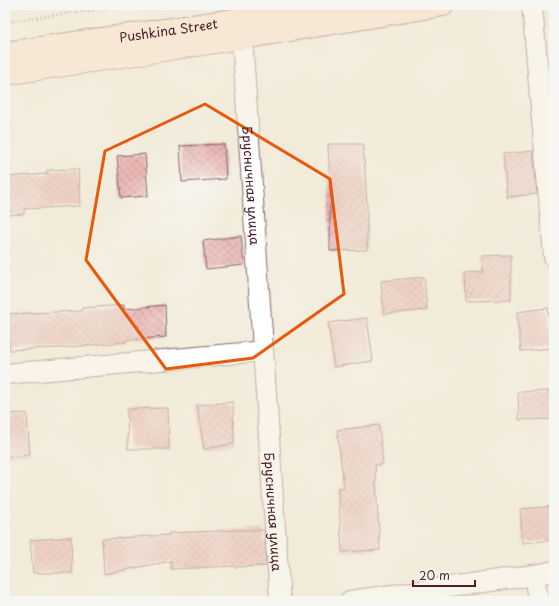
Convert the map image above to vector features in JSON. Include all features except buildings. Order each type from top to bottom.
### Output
[{"type":"street","name":"Pushkina Street","points":[[5,53],[242,28],[332,5]]},
{"type":"street","points":[[5,74],[242,28],[443,5]]},
{"type":"street","points":[[532,5],[554,257]]},
{"type":"street","name":"Брусничная улица","points":[[242,28],[280,601]]},
{"type":"street","points":[[5,374],[263,351]]},
{"type":"street","points":[[350,601],[554,571]]},
{"type":"street","points":[[534,575],[538,601]]},
{"type":"path","points":[[5,22],[129,5]]},
{"type":"highlighted area","points":[[205,104],[330,179],[344,294],[253,358],[166,369],[86,260],[105,151]]}]
